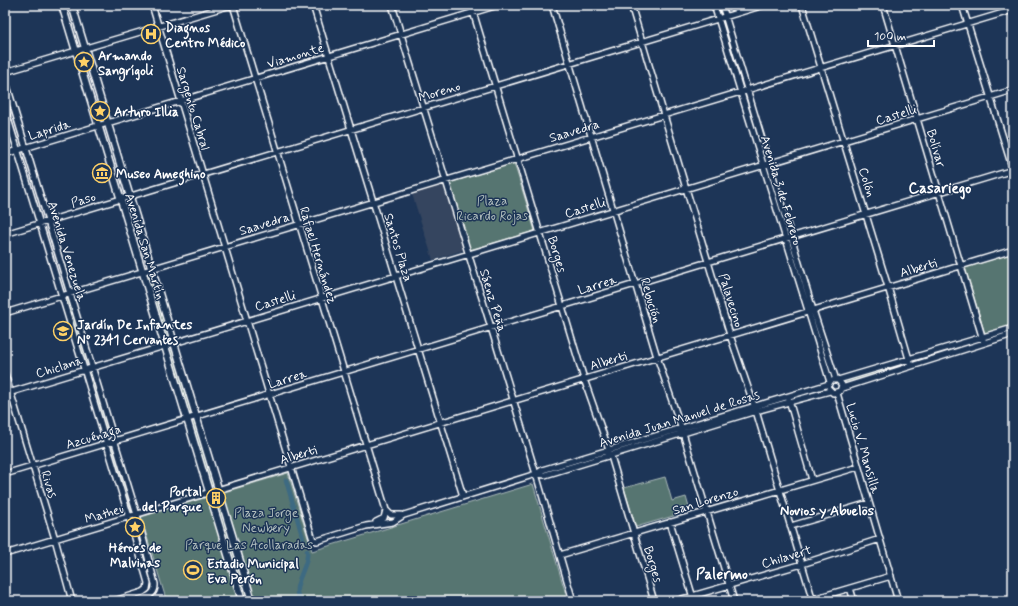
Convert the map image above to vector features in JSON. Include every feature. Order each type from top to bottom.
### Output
[{"type":"main road","name":"Avenida San Martín","points":[[62,5],[242,601]]},
{"type":"main road","name":"Avenida San Martín","points":[[72,5],[252,601]]},
{"type":"street","name":"Sargento Cabral","points":[[152,5],[313,540]]},
{"type":"street","points":[[5,72],[232,5]]},
{"type":"street","name":"Rafael Hernández","points":[[232,5],[365,446],[386,510]]},
{"type":"street","name":"Santos Plaza","points":[[313,5],[463,496]]},
{"type":"street","name":"Sáenz Peña","points":[[392,5],[536,474],[573,601]]},
{"type":"street","name":"Borges","points":[[471,5],[584,379],[610,453],[654,601]]},
{"type":"street","name":"Viamonte","points":[[99,125],[498,5]]},
{"type":"street","name":"Rebución","points":[[552,5],[657,357],[682,431],[734,601]]},
{"type":"street","name":"Palavecino","points":[[632,5],[730,335],[755,409],[813,600]]},
{"type":"street","name":"Avenida 3 de Febrero","points":[[714,5],[829,383]]},
{"type":"street","name":"Avenida 3 de Febrero","points":[[722,5],[813,310],[837,380]]},
{"type":"street","name":"Moreno","points":[[121,199],[764,5]]},
{"type":"street","name":"Colón","points":[[802,5],[888,287],[910,366]]},
{"type":"street","name":"Bolívar","points":[[883,5],[960,265],[984,340]]},
{"type":"street","points":[[962,5],[1013,170]]},
{"type":"street","name":"Saavedra","points":[[5,313],[1013,10]]},
{"type":"street","name":"Avenida Venezuela","points":[[5,79],[137,514],[155,584],[154,592]]},
{"type":"street","name":"Castelli","points":[[165,345],[1013,90]]},
{"type":"street","name":"Avenida Venezuela","points":[[5,109],[129,517],[148,583],[147,589]]},
{"type":"street","name":"Laprida","points":[[5,154],[99,125]]},
{"type":"street","name":"Larrea","points":[[187,419],[1013,170]]},
{"type":"street","name":"Paso","points":[[5,234],[121,199]]},
{"type":"street","name":"Alberti","points":[[210,492],[1013,250]]},
{"type":"street","points":[[1013,328],[984,340],[910,366],[842,388],[840,392],[837,393],[830,391],[829,383],[837,380],[984,340],[1013,334]]},
{"type":"street","name":"Chiclana","points":[[8,393],[165,345]]},
{"type":"street","name":"Rivas","points":[[5,374],[8,393],[33,466],[72,601]]},
{"type":"street","points":[[837,380],[841,383],[842,388]]},
{"type":"street","name":"Avenida Juan Manuel de Rosas","points":[[789,399],[829,383]]},
{"type":"street","name":"Avenida Juan Manuel de Rosas","points":[[313,540],[317,541],[366,526],[392,522],[404,515],[536,474],[542,470],[610,453],[789,399],[830,391]]},
{"type":"street","name":"Lucio V. Mansilla","points":[[837,393],[898,601]]},
{"type":"street","points":[[789,399],[812,480]]},
{"type":"street","name":"Azcuénaga","points":[[5,474],[187,419]]},
{"type":"street","name":"San Lorenzo","points":[[560,555],[858,466]]},
{"type":"street","name":"Matheu","points":[[5,554],[210,492]]},
{"type":"street","points":[[790,526],[869,503]]},
{"type":"street","points":[[366,526],[384,518],[386,510],[394,516],[404,515]]},
{"type":"street","points":[[670,522],[693,598]]},
{"type":"street","name":"Chilavert","points":[[675,601],[693,598],[729,585],[880,539]]},
{"type":"street","points":[[813,600],[891,576]]},
{"type":"street","points":[[850,588],[854,601]]},
{"type":"street","points":[[114,601],[143,592],[147,589],[154,592],[151,595],[133,601]]},
{"type":"shaded area","points":[[443,185],[464,250],[433,260],[412,194]]},
{"type":"green space","name":"Plaza Ricardo Rojas","points":[[514,163],[535,231],[469,250],[449,183]]},
{"type":"green space","points":[[1013,253],[1013,325],[985,334],[965,268]]},
{"type":"green space","points":[[150,273],[169,337],[165,338],[146,275]]},
{"type":"green space","points":[[69,299],[89,362],[85,364],[65,300]]},
{"type":"green space","points":[[978,340],[979,343],[916,362],[916,359]]},
{"type":"green space","points":[[173,350],[193,413],[189,414],[169,351]]},
{"type":"green space","points":[[906,362],[906,365],[844,383],[843,381]]},
{"type":"green space","points":[[91,372],[110,435],[106,436],[87,373]]},
{"type":"green space","points":[[195,421],[215,484],[211,486],[191,422]]},
{"type":"green space","points":[[114,447],[133,510],[129,511],[110,448]]},
{"type":"green space","name":"Parque Las Acollaradas","points":[[288,473],[312,551],[533,484],[568,601],[161,601],[166,599],[141,517]]},
{"type":"green space","points":[[665,477],[672,501],[686,497],[690,511],[636,527],[624,488]]},
{"type":"green space","points":[[134,519],[154,582],[150,584],[130,520]]},
{"type":"green space","points":[[840,593],[842,601],[816,601]]},
{"type":"waterway","points":[[286,480],[304,542]]},
{"type":"waterway","points":[[302,601],[298,596],[297,590],[307,557],[307,551]]},
{"type":"place","name":"Diagnos Centro Médico","points":[[151,34]]},
{"type":"place","name":"Armando Sangrígoli","points":[[84,62]]},
{"type":"place","name":"Arturo Illia","points":[[100,111]]},
{"type":"place","name":"Museo Ameghino","points":[[102,173]]},
{"type":"place","name":"Jardín De Infantes Nº 2341 Cervantes","points":[[63,331]]},
{"type":"place","name":"Portal del Parque","points":[[216,498]]},
{"type":"place","name":"Héroes de Malvinas","points":[[135,527]]},
{"type":"place","name":"Estadio Municipal Eva Perón","points":[[193,570]]},
{"type":"district","name":"Casariego","points":[[940,188]]},
{"type":"district","name":"Novios y Abuelos","points":[[827,510]]},
{"type":"district","name":"Palermo","points":[[722,574]]},
{"type":"park label","name":"Plaza Jorge Newbery","points":[[266,520]]}]
